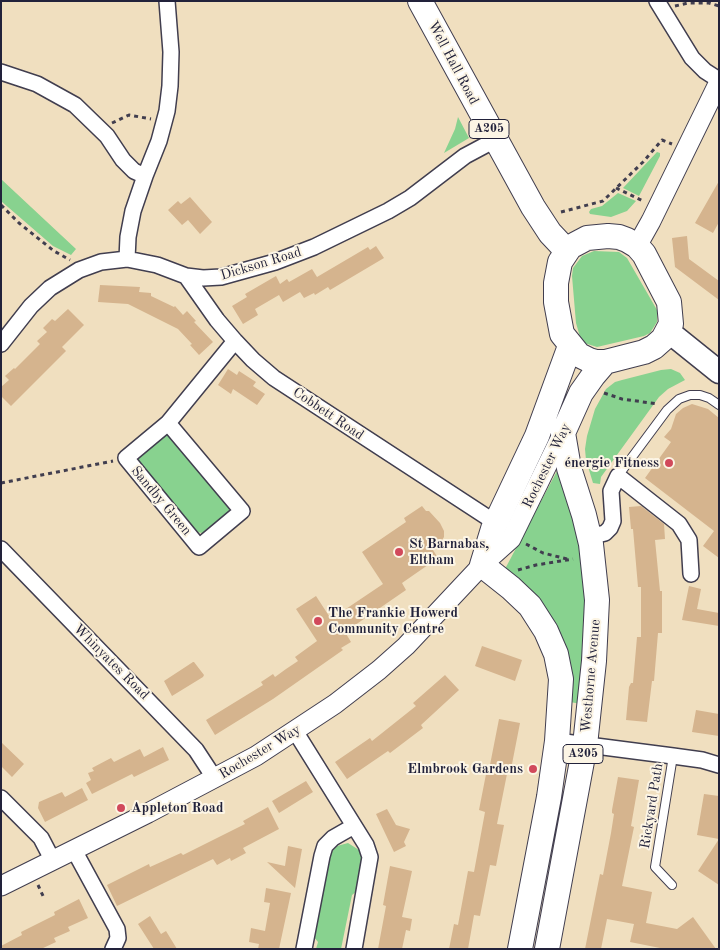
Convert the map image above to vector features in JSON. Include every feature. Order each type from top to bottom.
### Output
[{"type":"highway","name":"Well Hall Road","points":[[420,1],[495,140],[542,222],[566,250]]},
{"type":"highway","points":[[608,236],[618,237],[637,246],[651,266],[669,302],[671,324],[663,340],[644,352],[605,362],[589,360],[579,355],[562,334],[556,302],[557,272],[566,250],[587,238],[608,236]]},
{"type":"highway","name":"Rochester Way","points":[[482,565],[504,530],[570,346]]},
{"type":"highway","name":"Rochester Way","points":[[563,433],[581,393],[605,362]]},
{"type":"highway","name":"Westhorne Avenue","points":[[547,949],[585,745],[594,661],[597,600],[589,537],[569,468],[563,433]]},
{"type":"highway","name":"Westhorne Avenue","points":[[482,565],[530,606],[546,631],[556,654],[561,679],[557,741],[549,797],[520,949]]},
{"type":"main road","points":[[668,332],[719,372]]},
{"type":"street","points":[[126,259],[133,210],[159,141],[170,86],[171,52],[167,1]]},
{"type":"street","points":[[637,246],[651,222],[685,150],[713,110],[719,81],[705,72],[692,58],[661,7]]},
{"type":"street","points":[[1,72],[37,84],[75,105],[101,131],[123,160],[134,171],[145,176]]},
{"type":"street","name":"Dickson Road","points":[[1,344],[31,306],[50,288],[79,270],[101,262],[126,259],[157,265],[186,276],[203,278],[221,277],[275,262],[314,247],[396,206],[432,182],[465,156],[495,140]]},
{"type":"street","name":"Cobbett Road","points":[[186,276],[217,320],[235,341],[274,378],[504,530]]},
{"type":"street","name":"Sandby Green","points":[[168,423],[242,511],[199,547],[126,458],[168,423],[235,341]]},
{"type":"street","name":"Rochester Way","points":[[504,530],[563,433]]},
{"type":"street","points":[[589,537],[605,534],[610,528],[612,521],[610,491],[618,476],[679,524],[689,540],[691,574]]},
{"type":"street","name":"Whinyates Road","points":[[2,553],[196,750],[215,779]]},
{"type":"street","name":"Rochester Way","points":[[1,886],[215,779],[295,732],[380,670],[406,646],[482,565]]},
{"type":"street","points":[[295,732],[366,845],[370,857],[354,949]]},
{"type":"street","points":[[557,741],[702,760],[719,765]]},
{"type":"street","points":[[1,798],[41,838],[53,860]]},
{"type":"street","points":[[304,949],[325,846],[333,838],[354,826]]},
{"type":"street","points":[[74,850],[116,930],[118,938],[116,948]]},
{"type":"lane","points":[[618,476],[667,410],[680,399],[700,395],[709,398],[719,405]]},
{"type":"lane","name":"Rickyard Path","points":[[672,885],[655,867],[673,756]]},
{"type":"path","points":[[661,7],[688,2],[719,6]]},
{"type":"path","points":[[101,131],[116,120],[129,115],[164,122]]},
{"type":"path","points":[[561,212],[603,201],[643,162],[662,140],[685,150]]},
{"type":"path","points":[[616,188],[643,201]]},
{"type":"path","points":[[1,206],[19,223],[54,251],[68,259],[79,270]]},
{"type":"path","points":[[601,391],[622,399],[656,402],[663,407]]},
{"type":"path","points":[[1,483],[126,458]]},
{"type":"path","points":[[504,530],[543,553],[570,560],[525,567],[516,572]]},
{"type":"path","points":[[38,885],[44,898]]},
{"type":"green space","points":[[458,117],[469,138],[444,153],[455,129]]},
{"type":"green space","points":[[657,152],[660,153],[660,156],[639,196],[623,188]]},
{"type":"green space","points":[[1,179],[76,249],[71,255],[53,246],[1,201]]},
{"type":"green space","points":[[618,193],[636,201],[627,211],[611,217],[590,214],[591,209],[602,206]]},
{"type":"green space","points":[[594,251],[619,252],[627,258],[657,310],[657,322],[650,333],[597,347],[584,343],[576,323],[572,276],[573,268],[582,256]]},
{"type":"green space","points":[[671,369],[680,373],[685,380],[668,389],[659,397],[601,477],[600,484],[593,483],[586,460],[585,449],[595,409],[606,389],[615,382]]},
{"type":"green space","points":[[165,433],[171,435],[230,506],[228,514],[210,532],[195,532],[138,462],[139,455]]},
{"type":"green space","points":[[557,471],[575,525],[587,584],[581,704],[570,702],[505,569]]},
{"type":"green space","points":[[348,843],[359,850],[363,861],[357,891],[352,895],[341,949],[316,949],[318,942],[313,936],[329,855],[337,846]]},
{"type":"building","points":[[719,181],[719,222],[713,233],[695,223]]},
{"type":"building","points":[[190,197],[212,222],[200,234],[188,220],[182,225],[168,210],[178,201],[181,204]]},
{"type":"building","points":[[687,236],[689,259],[719,281],[719,300],[675,267],[672,238]]},
{"type":"building","points":[[376,246],[384,258],[330,290],[328,287],[315,295],[314,293],[304,298],[300,292],[283,302],[279,295],[255,309],[258,315],[243,324],[232,306],[247,297],[245,294],[276,276],[280,284],[287,279],[289,282],[312,269],[317,277],[368,247],[370,250]]},
{"type":"building","points":[[100,285],[140,287],[139,292],[151,293],[151,296],[175,306],[183,315],[187,311],[196,321],[194,322],[213,342],[199,355],[178,329],[128,304],[98,302]]},
{"type":"building","points":[[68,309],[84,325],[62,347],[66,351],[11,406],[1,396],[1,387],[9,380],[5,376],[15,369],[40,344],[37,341],[47,332],[43,328],[52,319],[55,321]]},
{"type":"building","points":[[228,369],[237,375],[239,371],[256,382],[253,386],[265,394],[257,405],[233,389],[231,394],[218,385]]},
{"type":"building","points":[[692,404],[708,409],[719,418],[719,558],[703,546],[714,531],[645,478],[671,442],[664,437],[671,429],[676,414]]},
{"type":"building","points":[[422,506],[440,523],[444,531],[444,537],[433,550],[438,558],[402,583],[406,590],[345,632],[351,642],[341,648],[343,650],[273,699],[215,735],[206,720],[263,685],[261,682],[273,674],[275,677],[298,661],[295,657],[317,641],[296,609],[316,596],[331,619],[383,584],[362,552],[406,522],[404,518]]},
{"type":"building","points":[[641,506],[664,524],[665,539],[655,540],[660,591],[662,591],[662,633],[658,633],[654,681],[652,681],[647,722],[626,720],[629,687],[633,683],[637,637],[641,637],[641,587],[638,587],[633,529],[631,529],[629,507]]},
{"type":"building","points":[[689,586],[701,589],[697,609],[719,613],[719,626],[682,620]]},
{"type":"building","points":[[482,646],[522,660],[515,681],[475,666]]},
{"type":"building","points":[[193,662],[204,675],[203,677],[172,696],[164,681]]},
{"type":"building","points":[[445,675],[459,690],[421,725],[423,728],[390,753],[388,751],[347,779],[335,762],[370,738],[372,741],[416,706],[413,703]]},
{"type":"building","points":[[696,710],[719,714],[719,736],[692,732]]},
{"type":"building","points":[[499,719],[520,723],[512,764],[509,764],[497,824],[504,825],[496,866],[490,865],[480,916],[474,915],[468,949],[449,949],[454,924],[458,925],[468,871],[474,872],[485,812],[479,810]]},
{"type":"building","points":[[1,742],[24,764],[12,777],[1,766]]},
{"type":"building","points":[[163,747],[169,760],[134,777],[132,774],[92,794],[86,783],[91,780],[88,773],[94,771],[92,768],[111,758],[114,762],[140,749],[144,757]]},
{"type":"building","points":[[618,777],[639,780],[631,826],[634,827],[622,886],[652,892],[646,923],[677,929],[693,917],[716,949],[665,949],[630,942],[634,924],[607,919],[601,949],[585,949],[600,874],[603,875],[614,814],[612,810]]},
{"type":"building","points":[[306,781],[313,792],[279,813],[272,801]]},
{"type":"building","points":[[82,788],[88,800],[45,822],[38,808],[39,802],[62,792],[65,797]]},
{"type":"building","points":[[704,794],[719,796],[719,839],[697,835]]},
{"type":"building","points":[[268,807],[279,829],[243,848],[246,853],[231,861],[230,858],[217,865],[213,859],[117,906],[107,885],[149,864],[150,867],[181,853],[183,855],[245,824],[243,821]]},
{"type":"building","points":[[387,809],[396,825],[410,829],[404,842],[406,846],[394,852],[376,814]]},
{"type":"building","points":[[719,839],[719,885],[698,871]]},
{"type":"building","points":[[288,846],[302,849],[295,888],[267,862],[285,866]]},
{"type":"building","points":[[390,866],[412,871],[402,917],[412,919],[410,931],[406,930],[402,949],[378,949],[386,906],[383,905]]},
{"type":"building","points":[[266,888],[291,893],[279,949],[258,949],[259,944],[249,942],[251,928],[265,931],[270,903],[264,902]]},
{"type":"building","points":[[79,899],[88,918],[68,927],[70,931],[54,938],[56,942],[41,949],[1,949],[1,946],[22,935],[21,932],[55,915],[54,912]]},
{"type":"building","points":[[150,916],[161,934],[166,931],[177,949],[154,949],[138,924]]},
{"type":"place","name":"énergie Fitness","points":[[669,463]]},
{"type":"place","name":"St Barnabas, Eltham","points":[[399,552]]},
{"type":"place","name":"The Frankie Howerd Community Centre","points":[[318,621]]},
{"type":"place","name":"Elmbrook Gardens","points":[[533,769]]},
{"type":"place","name":"Appleton Road","points":[[121,808]]}]
